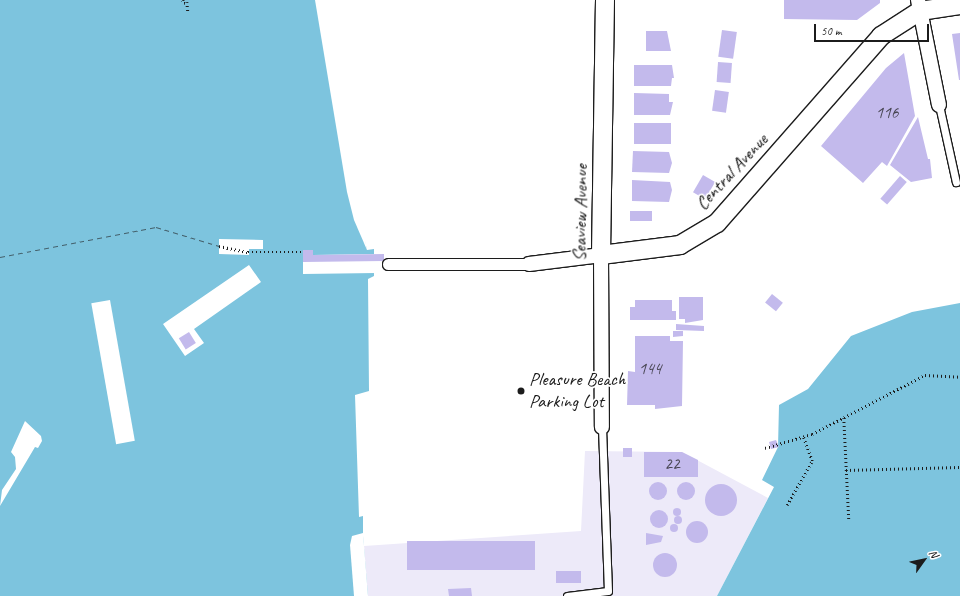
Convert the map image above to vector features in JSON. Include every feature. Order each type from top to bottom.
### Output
[{"type":"street","name":"Seaview Avenue","points":[[602,428],[601,254],[605,0]]},
{"type":"street","name":"Central Avenue","points":[[388,264],[529,264],[601,254],[680,246],[718,223],[881,36],[919,6],[960,5]]},
{"type":"street","points":[[919,6],[939,105]]},
{"type":"lane","points":[[939,105],[956,182]]},
{"type":"lane","points":[[567,596],[608,591],[602,428]]},
{"type":"path","points":[[183,0],[184,3],[187,2],[188,11]]},
{"type":"path","points":[[219,246],[248,252],[303,252]]},
{"type":"path","points":[[765,448],[803,436],[844,417],[925,375],[960,377]]},
{"type":"path","points":[[844,417],[849,521]]},
{"type":"path","points":[[787,505],[812,461],[803,436]]},
{"type":"path","points":[[846,470],[960,468]]},
{"type":"shaded area","points":[[585,451],[682,452],[768,498],[717,596],[368,596],[364,546],[581,531]]},
{"type":"water","points":[[0,0],[322,0],[357,207],[367,250],[374,249],[374,276],[368,279],[369,391],[355,395],[359,517],[363,516],[363,536],[368,596],[0,596]]},
{"type":"water","points":[[960,303],[960,596],[717,596],[774,487],[762,480],[778,447],[779,405],[808,389],[851,336],[912,312]]},
{"type":"pier","points":[[315,0],[324,0],[367,250],[354,220],[347,192]]},
{"type":"pier","points":[[219,239],[263,240],[263,249],[249,249],[249,255],[219,254]]},
{"type":"pier","points":[[303,250],[313,250],[313,255],[376,254],[376,273],[303,274]]},
{"type":"pier","points":[[249,265],[261,282],[194,329],[204,343],[185,356],[163,324]]},
{"type":"pier","points":[[110,300],[135,441],[116,444],[91,303]]},
{"type":"pier","points":[[25,421],[41,436],[42,441],[38,448],[35,447],[0,506],[2,490],[16,469],[15,457],[11,452]]},
{"type":"pier","points":[[363,533],[368,596],[354,596],[350,545],[352,536]]},
{"type":"building","points":[[784,0],[880,0],[880,3],[857,20],[784,19]]},
{"type":"building","points":[[722,30],[737,32],[733,59],[718,57]]},
{"type":"building","points":[[646,31],[667,31],[671,51],[646,51]]},
{"type":"building","points":[[960,33],[960,80],[959,80],[952,34]]},
{"type":"building","points":[[904,53],[915,116],[887,166],[882,162],[863,183],[821,146],[886,68]]},
{"type":"building","points":[[718,62],[732,63],[731,83],[717,82]]},
{"type":"building","points":[[634,65],[672,65],[674,78],[672,78],[671,86],[634,86]]},
{"type":"building","points":[[715,90],[729,92],[726,113],[712,111]]},
{"type":"building","points":[[634,93],[669,94],[669,102],[673,102],[670,115],[634,115]]},
{"type":"building","points":[[918,117],[928,159],[930,159],[932,178],[911,182],[890,165]]},
{"type":"building","points":[[634,123],[671,123],[671,144],[634,144]]},
{"type":"building","points":[[633,151],[669,152],[672,163],[669,173],[632,172]]},
{"type":"building","points":[[703,175],[715,182],[705,199],[693,192]]},
{"type":"building","points":[[900,176],[907,182],[887,205],[880,199]]},
{"type":"building","points":[[632,180],[670,182],[672,190],[669,202],[632,201]]},
{"type":"building","points":[[630,211],[652,211],[652,221],[630,221]]},
{"type":"building","points":[[303,250],[313,250],[313,255],[384,254],[384,261],[303,262]]},
{"type":"building","points":[[772,294],[783,303],[776,311],[765,303]]},
{"type":"building","points":[[679,297],[703,297],[703,320],[685,323],[685,319],[679,319]]},
{"type":"building","points":[[635,300],[672,300],[672,311],[676,311],[676,320],[630,320],[630,307],[635,307]]},
{"type":"building","points":[[676,324],[704,326],[704,331],[676,330]]},
{"type":"building","points":[[673,331],[683,331],[683,336],[673,337]]},
{"type":"building","points":[[189,332],[196,343],[186,349],[179,338]]},
{"type":"building","points":[[635,336],[670,336],[670,341],[683,341],[682,406],[655,409],[655,405],[627,405],[628,371],[635,372]]},
{"type":"building","points":[[776,440],[779,447],[771,449],[769,442]]},
{"type":"building","points":[[623,448],[632,448],[632,457],[623,457]]},
{"type":"building","points":[[644,452],[682,452],[698,460],[698,477],[644,477]]},
{"type":"building","points":[[658,482],[664,485],[667,491],[664,497],[658,500],[652,497],[649,491],[652,485]]},
{"type":"building","points":[[686,482],[692,485],[695,491],[692,497],[686,500],[680,497],[677,491],[680,485]]},
{"type":"building","points":[[718,484],[724,484],[733,488],[737,500],[733,512],[724,516],[718,516],[709,512],[705,503],[705,497],[709,488]]},
{"type":"building","points":[[677,508],[680,509],[680,515],[677,516],[674,515],[673,512],[674,509]]},
{"type":"building","points":[[659,510],[665,513],[668,519],[665,525],[659,528],[653,525],[650,519],[653,513]]},
{"type":"building","points":[[678,516],[681,517],[681,523],[678,524],[675,523],[674,520],[675,517]]},
{"type":"building","points":[[693,521],[701,521],[708,528],[708,536],[701,543],[693,543],[686,536],[686,528]]},
{"type":"building","points":[[674,524],[677,525],[677,531],[674,532],[671,531],[670,528],[671,525]]},
{"type":"building","points":[[646,533],[663,536],[661,542],[646,545]]},
{"type":"building","points":[[407,541],[535,541],[535,570],[407,570]]},
{"type":"building","points":[[665,553],[673,557],[677,565],[673,573],[665,577],[657,573],[653,565],[657,557]]},
{"type":"building","points":[[556,571],[581,571],[581,583],[556,583]]},
{"type":"building","points":[[471,588],[472,596],[449,596],[448,589]]},
{"type":"ferry route","points":[[0,257],[156,227],[219,246]]},
{"type":"place","name":"Pleasure Beach Parking Lot","points":[[521,391]]}]
